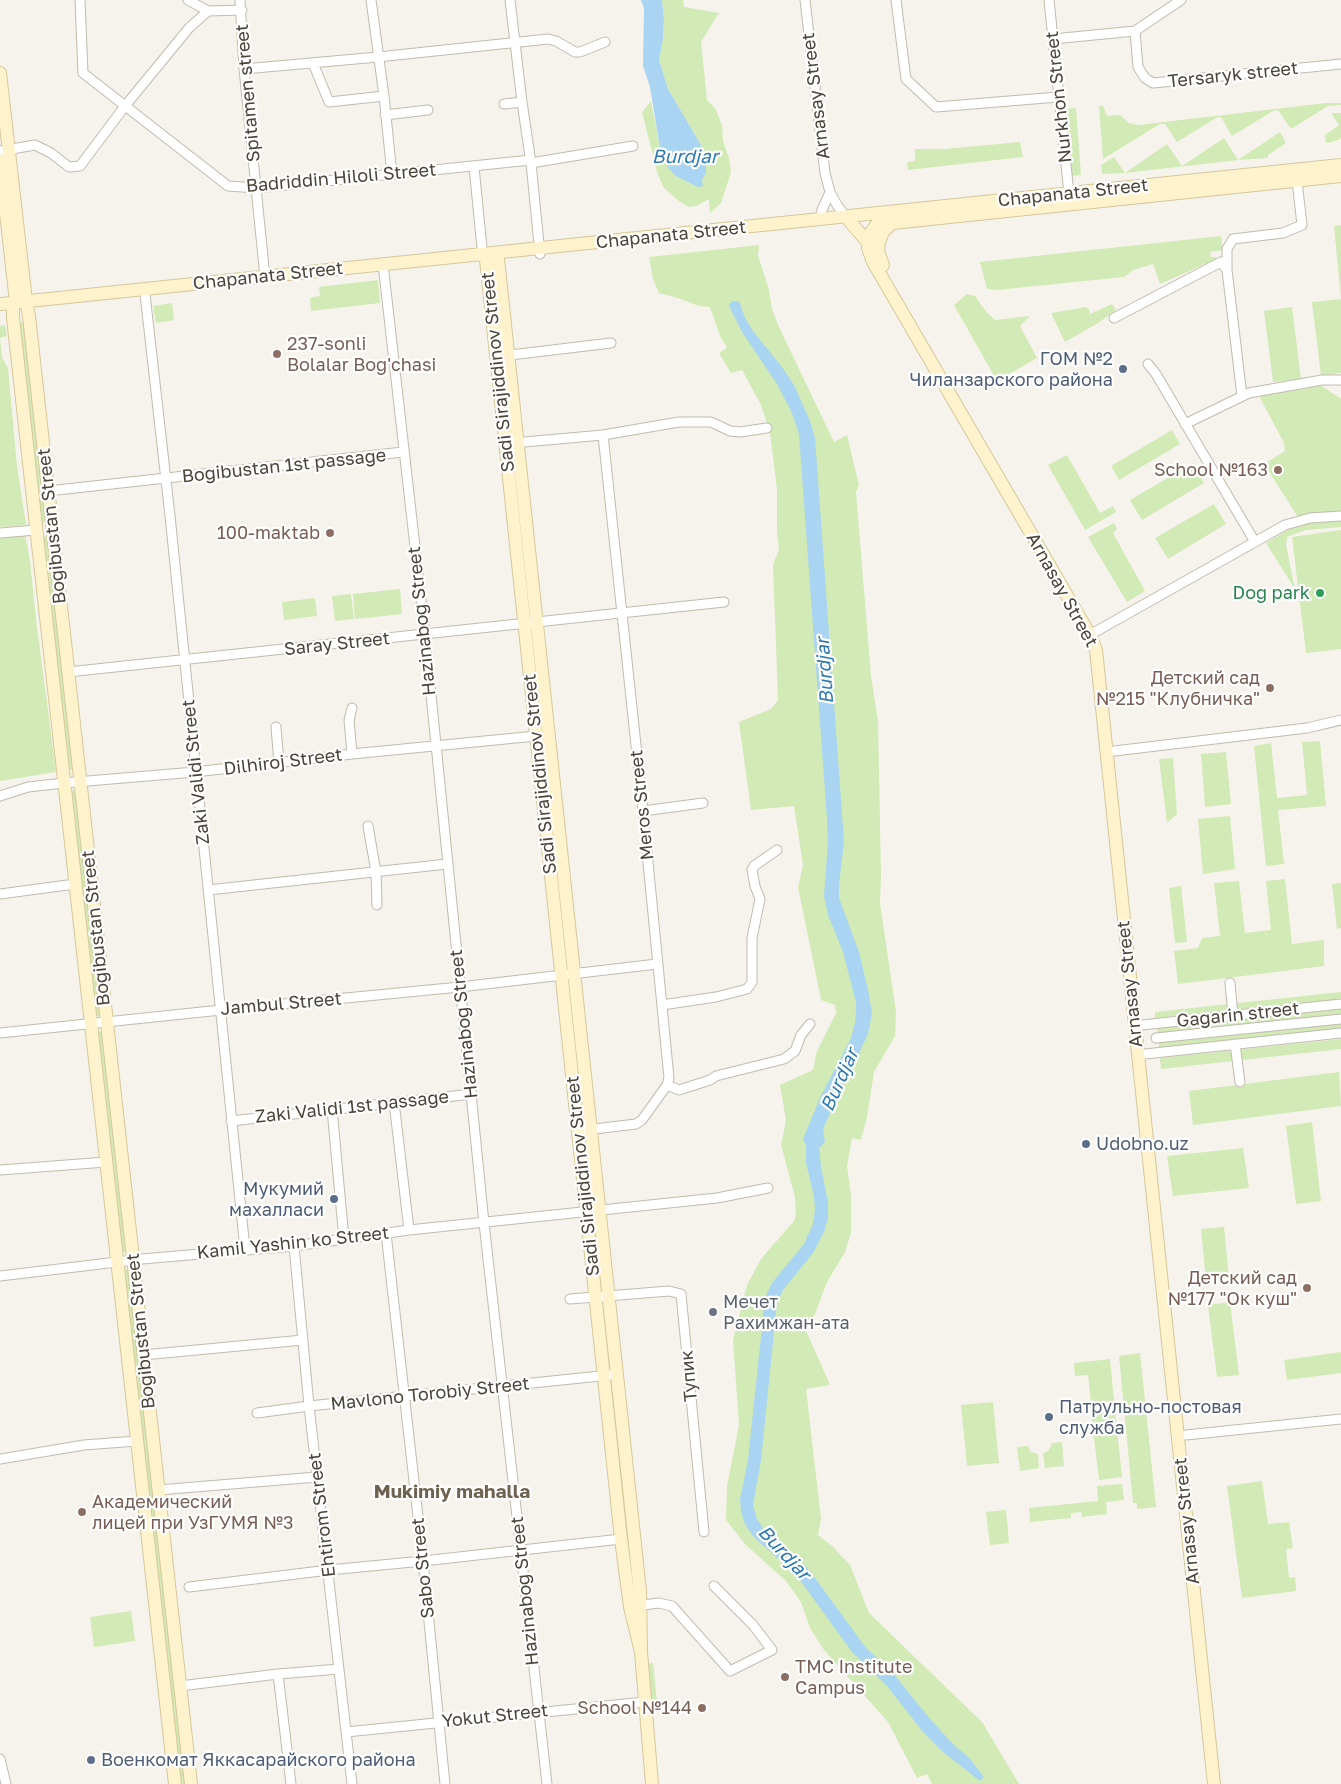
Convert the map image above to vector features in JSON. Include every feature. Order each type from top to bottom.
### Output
[{"type":"street","name":"Badriddin Hiloli Street","points":[[80,0],[83,73],[228,186],[257,188],[531,162],[633,146]]},
{"type":"street","points":[[188,0],[208,11]]},
{"type":"street","points":[[371,0],[392,174]]},
{"type":"street","points":[[510,0],[531,162],[540,251]]},
{"type":"street","name":"Arnasay Street","points":[[804,0],[822,158],[830,192],[849,221],[879,256],[896,290],[1005,483]]},
{"type":"street","points":[[896,0],[906,79],[936,107],[1058,97]]},
{"type":"street","name":"Nurkhon Street","points":[[1049,0],[1069,199]]},
{"type":"street","points":[[1053,39],[1135,31],[1181,0]]},
{"type":"street","points":[[4,150],[36,145],[51,153],[69,167],[80,166],[124,106],[189,28],[208,11],[241,5]]},
{"type":"street","name":"Spitamen street","points":[[241,5],[244,69],[265,279]]},
{"type":"street","name":"Tersaryk street","points":[[1135,31],[1138,67],[1141,73],[1153,83],[1341,64]]},
{"type":"street","points":[[244,69],[548,39],[575,52],[580,52],[605,42]]},
{"type":"street","points":[[313,63],[329,102],[384,96]]},
{"type":"street","name":"Bogibustan Street","points":[[0,73],[4,150],[20,304],[13,318],[175,1784]]},
{"type":"street","points":[[504,104],[522,102]]},
{"type":"street","points":[[385,115],[428,110]]},
{"type":"street","name":"Bogibustan Street","points":[[0,160],[20,304],[29,316],[191,1784]]},
{"type":"street","name":"Chapanata Street","points":[[0,309],[20,304],[540,251],[892,218],[1297,175],[1341,165]]},
{"type":"street","points":[[474,167],[488,257]]},
{"type":"street","points":[[1242,396],[1227,270],[1224,261],[1227,249],[1233,239],[1283,233],[1302,224],[1297,175]]},
{"type":"street","name":"Chapanata Street","points":[[1297,175],[1341,176]]},
{"type":"street","points":[[820,220],[830,192]]},
{"type":"street","points":[[868,242],[870,232],[877,224],[892,218]]},
{"type":"street","points":[[879,256],[878,246],[880,238],[892,218]]},
{"type":"street","name":"Chapanata Street","points":[[723,233],[820,220],[877,224]]},
{"type":"street","name":"Arnasay Street","points":[[868,242],[878,271],[1102,648],[1110,752],[1182,1436],[1214,1784]]},
{"type":"street","name":"Sadi Sirajiddinov Street","points":[[488,257],[512,443],[602,1295],[610,1375],[621,1539],[635,1606],[652,1784]]},
{"type":"street","points":[[1114,318],[1224,261]]},
{"type":"street","name":"Hazinabog Street","points":[[383,267],[425,635],[484,1223],[547,1784]]},
{"type":"street","name":"Chapanata Street","points":[[0,304],[146,294],[265,279]]},
{"type":"street","name":"Zaki Validi Street","points":[[146,294],[244,1249]]},
{"type":"street","points":[[502,356],[611,343]]},
{"type":"street","points":[[1148,364],[1255,542]]},
{"type":"street","points":[[1185,424],[1242,396],[1280,386],[1322,380],[1341,380]]},
{"type":"street","points":[[512,443],[603,435],[679,422],[711,422],[730,431],[740,432],[767,428]]},
{"type":"street","name":"Meros Street","points":[[603,435],[643,811],[669,1078],[668,1085]]},
{"type":"street","name":"Bogibustan 1st passage","points":[[48,491],[403,452]]},
{"type":"street","points":[[1093,634],[1285,525],[1317,517],[1341,516]]},
{"type":"street","points":[[0,533],[52,529]]},
{"type":"street","name":"Saray Street","points":[[68,672],[724,602]]},
{"type":"street","name":"Sadi Sirajiddinov Street","points":[[531,623],[536,736],[568,974]]},
{"type":"street","points":[[352,708],[349,720],[352,754]]},
{"type":"street","points":[[1110,752],[1307,728],[1341,720]]},
{"type":"street","points":[[276,727],[279,763]]},
{"type":"street","name":"Dilhiroj Street","points":[[0,796],[28,788],[80,781],[195,772],[536,736]]},
{"type":"street","points":[[643,811],[703,804]]},
{"type":"street","points":[[368,826],[376,872],[377,905]]},
{"type":"street","points":[[662,1005],[716,997],[747,989],[750,985],[752,982],[752,938],[760,899],[752,870],[754,866],[777,850]]},
{"type":"street","points":[[208,890],[447,864]]},
{"type":"street","points":[[0,894],[75,884]]},
{"type":"street","name":"Jambul Street","points":[[0,1033],[460,987],[658,964]]},
{"type":"street","points":[[1230,983],[1233,1016]]},
{"type":"street","name":"Gagarin street","points":[[1138,1025],[1341,1004]]},
{"type":"street","points":[[1156,1038],[1341,1019]]},
{"type":"street","points":[[584,1131],[636,1124],[642,1120],[668,1085],[679,1090],[710,1080],[716,1076],[784,1058],[795,1051],[801,1036],[810,1024]]},
{"type":"street","name":"Gagarin street","points":[[1142,1054],[1341,1033]]},
{"type":"street","points":[[1235,1044],[1240,1082]]},
{"type":"street","name":"Zaki Validi 1st passage","points":[[231,1120],[472,1094]]},
{"type":"street","points":[[394,1102],[409,1230]]},
{"type":"street","points":[[332,1109],[344,1239]]},
{"type":"street","points":[[0,1170],[106,1162]]},
{"type":"street","name":"Kamil Yashin ko Street","points":[[0,1276],[133,1260],[294,1246],[409,1230],[717,1198],[768,1188]]},
{"type":"street","name":"Sabo Street","points":[[386,1233],[446,1784]]},
{"type":"street","name":"Ehtirom Street","points":[[294,1246],[309,1406],[352,1784]]},
{"type":"street","name":"Тупик","points":[[602,1295],[669,1290],[681,1294],[704,1532]]},
{"type":"street","points":[[570,1299],[602,1295]]},
{"type":"street","points":[[143,1355],[303,1340]]},
{"type":"street","name":"Sadi Sirajiddinov Street","points":[[610,1375],[640,1591],[635,1606]]},
{"type":"street","name":"Mavlono Torobiy Street","points":[[257,1413],[610,1375]]},
{"type":"street","points":[[1182,1436],[1341,1419]]},
{"type":"street","name":"Arnasay Street","points":[[1182,1436],[1223,1784]]},
{"type":"street","points":[[0,1459],[84,1445],[137,1441]]},
{"type":"street","points":[[144,1504],[159,1496],[317,1477]]},
{"type":"street","points":[[189,1587],[621,1539]]},
{"type":"street","points":[[635,1606],[660,1603],[672,1606],[730,1671],[772,1650],[753,1625],[714,1586]]},
{"type":"street","points":[[180,1686],[278,1674],[339,1669]]},
{"type":"street","points":[[278,1674],[291,1784]]},
{"type":"street","name":"Yokut Street","points":[[346,1732],[439,1721],[645,1702]]},
{"type":"street","points":[[0,1758],[6,1784]]},
{"type":"green space","points":[[662,0],[683,0],[684,7],[719,13],[701,42],[707,100],[715,108],[722,125],[723,141],[729,158],[731,172],[721,203],[710,213],[709,199],[696,206],[689,207],[664,188],[658,175],[642,112],[651,101],[663,157],[676,176],[698,187],[702,180],[705,152],[668,89],[659,60],[664,20]]},
{"type":"green space","points":[[1326,103],[1341,103],[1341,105],[1328,106],[1291,129],[1278,110],[1273,111],[1232,136],[1221,117],[1216,118],[1177,142],[1165,124],[1160,124],[1103,159],[1099,106],[1103,106],[1107,116],[1120,115],[1129,123],[1138,125]]},
{"type":"green space","points":[[1076,108],[1081,175],[1071,176],[1066,109]]},
{"type":"green space","points":[[1331,113],[1341,113],[1341,138],[1326,143],[1325,135],[1339,125]]},
{"type":"green space","points":[[1280,132],[1286,143],[1268,155],[1268,158],[1238,160]]},
{"type":"green space","points":[[1224,138],[1238,160],[1125,173],[1167,144],[1182,166]]},
{"type":"green space","points":[[1020,142],[1023,157],[908,170],[907,162],[915,161],[915,149],[944,149]]},
{"type":"green space","points":[[1114,157],[1125,173],[1102,174],[1101,165]]},
{"type":"green space","points":[[1341,225],[1341,299],[1334,226]]},
{"type":"green space","points":[[1221,236],[1223,250],[1210,252],[1211,257],[1216,259],[1160,284],[1153,264],[1133,270],[1124,277],[997,290],[987,289],[980,262]]},
{"type":"green space","points":[[759,245],[758,255],[778,325],[834,442],[847,435],[859,485],[856,492],[871,676],[878,721],[880,903],[896,1012],[895,1036],[874,1072],[867,1117],[861,1140],[852,1138],[847,1166],[851,1196],[851,1233],[845,1252],[827,1282],[815,1314],[809,1323],[804,1326],[830,1385],[806,1389],[821,1519],[818,1535],[832,1546],[850,1565],[869,1613],[982,1722],[1019,1784],[932,1784],[927,1774],[917,1778],[888,1722],[824,1650],[810,1628],[801,1602],[786,1581],[745,1544],[726,1520],[727,1486],[739,1425],[733,1340],[747,1285],[761,1259],[794,1221],[796,1214],[795,1197],[781,1145],[786,1120],[780,1085],[813,1070],[817,1051],[836,1013],[835,1005],[821,1000],[798,887],[803,865],[794,806],[751,810],[739,722],[771,709],[778,700],[773,565],[779,549],[777,489],[770,432],[761,405],[742,370],[731,373],[719,353],[727,348],[720,336],[710,307],[699,306],[659,293],[653,279],[649,257]]},
{"type":"green space","points":[[378,280],[380,303],[311,311],[310,298],[320,296],[319,287]]},
{"type":"green space","points":[[967,294],[975,296],[987,313],[995,320],[1030,316],[1020,326],[1037,358],[997,381],[954,305]]},
{"type":"green space","points":[[1341,299],[1341,373],[1321,376],[1312,302]]},
{"type":"green space","points":[[172,303],[174,320],[156,323],[153,306]]},
{"type":"green space","points":[[1112,304],[1116,310],[1065,342],[1051,313],[1086,307],[1089,309],[1090,314]]},
{"type":"green space","points":[[1292,307],[1301,379],[1273,382],[1264,311]]},
{"type":"green space","points":[[24,322],[47,520],[44,523],[40,522],[17,323]]},
{"type":"green space","points":[[5,325],[7,336],[0,338],[0,326]]},
{"type":"green space","points":[[0,338],[2,357],[8,368],[17,466],[26,525],[0,527]]},
{"type":"green space","points":[[1319,384],[1341,399],[1341,513],[1309,514],[1298,517],[1264,464],[1285,451],[1284,443],[1258,394]]},
{"type":"green space","points":[[1172,430],[1180,444],[1119,480],[1111,466]]},
{"type":"green space","points":[[1067,455],[1100,513],[1113,506],[1116,512],[1085,530],[1048,465]]},
{"type":"green space","points":[[1193,463],[1204,483],[1142,520],[1130,500]]},
{"type":"green space","points":[[1214,504],[1226,524],[1168,559],[1155,538]]},
{"type":"green space","points":[[1310,521],[1341,521],[1341,527],[1306,530],[1287,537],[1286,545],[1295,589],[1266,543],[1286,531]]},
{"type":"green space","points":[[1114,523],[1117,529],[1113,533],[1145,591],[1127,602],[1088,537]]},
{"type":"green space","name":"Dog park","points":[[1341,530],[1341,649],[1306,653],[1292,537]]},
{"type":"green space","points":[[25,534],[56,772],[0,781],[0,536]]},
{"type":"green space","points":[[45,536],[50,539],[75,767],[72,770],[68,769],[41,541]]},
{"type":"green space","points":[[400,589],[402,614],[355,619],[353,594]]},
{"type":"green space","points":[[351,594],[354,619],[335,621],[332,596]]},
{"type":"green space","points":[[315,598],[317,616],[284,620],[282,602]]},
{"type":"green space","points":[[1320,741],[1326,806],[1278,810],[1284,864],[1266,866],[1254,746],[1271,743],[1277,798],[1307,795],[1302,742]]},
{"type":"green space","points":[[1226,752],[1231,804],[1205,807],[1201,754]]},
{"type":"green space","points":[[1173,758],[1177,814],[1167,823],[1159,759]]},
{"type":"green space","points":[[73,790],[77,792],[101,1013],[99,1016],[95,1014],[70,793]]},
{"type":"green space","points":[[1230,816],[1235,869],[1203,874],[1198,819]]},
{"type":"green space","points":[[1285,879],[1292,944],[1324,940],[1324,966],[1178,984],[1174,951],[1198,948],[1202,938],[1220,936],[1214,883],[1239,881],[1245,933],[1271,930],[1266,881]]},
{"type":"green space","points":[[1341,883],[1341,928],[1337,929],[1332,884]]},
{"type":"green space","points":[[1181,886],[1187,942],[1175,943],[1169,888]]},
{"type":"green space","points":[[1341,992],[1341,999],[1155,1018],[1155,1012]]},
{"type":"green space","points":[[1341,1008],[1341,1029],[1159,1048],[1157,1028]]},
{"type":"green space","points":[[100,1031],[103,1033],[126,1249],[124,1253],[121,1251],[97,1034]]},
{"type":"green space","points":[[1341,1039],[1341,1049],[1161,1069],[1160,1058]]},
{"type":"green space","points":[[1339,1072],[1341,1106],[1193,1125],[1189,1091]]},
{"type":"green space","points":[[1312,1122],[1321,1201],[1296,1204],[1286,1126]]},
{"type":"green space","points":[[1243,1148],[1249,1188],[1173,1196],[1167,1156]]},
{"type":"green space","points":[[1224,1227],[1229,1278],[1206,1280],[1201,1229]]},
{"type":"green space","points":[[125,1269],[129,1271],[185,1784],[179,1784],[122,1272]]},
{"type":"green space","points":[[1230,1302],[1239,1375],[1217,1377],[1208,1305]]},
{"type":"green space","points":[[1341,1352],[1341,1373],[1287,1380],[1284,1360]]},
{"type":"green space","points":[[1140,1353],[1156,1507],[1137,1509],[1137,1503],[1133,1503],[1119,1356]]},
{"type":"green space","points":[[1110,1359],[1114,1401],[1091,1403],[1088,1375],[1075,1376],[1074,1363]]},
{"type":"green space","points":[[993,1402],[999,1463],[967,1466],[961,1405]]},
{"type":"green space","points":[[1115,1411],[1122,1477],[1099,1480],[1091,1414]]},
{"type":"green space","points":[[1062,1442],[1064,1466],[1045,1468],[1043,1454],[1049,1450],[1052,1443]]},
{"type":"green space","points":[[1028,1446],[1031,1452],[1038,1454],[1039,1468],[1020,1471],[1017,1447]]},
{"type":"green space","points":[[1262,1481],[1268,1524],[1289,1522],[1293,1548],[1286,1549],[1289,1578],[1295,1577],[1296,1591],[1242,1598],[1227,1486]]},
{"type":"green space","points":[[1122,1484],[1124,1500],[1106,1502],[1107,1514],[1082,1517],[1081,1512],[1071,1513],[1071,1518],[1030,1522],[1029,1508],[1098,1501],[1097,1486]]},
{"type":"green space","points":[[1006,1510],[1009,1543],[990,1545],[986,1512]]},
{"type":"green space","points":[[131,1611],[135,1641],[94,1647],[90,1617]]},
{"type":"green space","points":[[653,1663],[658,1711],[652,1712],[647,1664]]},
{"type":"water","name":"Burdjar","points":[[641,0],[662,0],[664,20],[659,60],[668,89],[705,152],[706,172],[702,180],[703,186],[698,187],[676,176],[669,169],[663,157],[650,87],[643,66],[644,8]]},
{"type":"water","name":"Burdjar","points":[[733,301],[739,301],[745,318],[753,331],[794,385],[810,421],[815,438],[844,842],[839,898],[859,952],[872,1013],[868,1034],[826,1122],[823,1130],[825,1142],[819,1148],[828,1202],[828,1218],[824,1232],[813,1253],[783,1290],[777,1302],[761,1460],[753,1505],[757,1519],[763,1528],[807,1567],[866,1648],[893,1673],[930,1719],[970,1759],[984,1777],[980,1781],[942,1751],[923,1732],[887,1686],[852,1652],[797,1576],[753,1536],[745,1524],[741,1512],[740,1499],[748,1460],[765,1298],[772,1283],[804,1244],[813,1224],[814,1196],[806,1163],[806,1146],[803,1139],[820,1098],[851,1038],[855,1023],[856,1002],[843,952],[828,915],[824,896],[828,842],[827,819],[799,434],[792,413],[777,384],[742,332],[731,310],[729,304]]},
{"type":"place","name":"237-sonli Bolalar Bog'chasi","points":[[277,354]]},
{"type":"place","name":"ГОМ №2 Чиланзарского района","points":[[1123,369]]},
{"type":"place","name":"School №163","points":[[1278,470]]},
{"type":"place","name":"100-maktab","points":[[330,533]]},
{"type":"place","name":"Dog park","points":[[1320,593]]},
{"type":"place","name":"Детский сад №215 \"Клубничка\"","points":[[1270,688]]},
{"type":"place","name":"Udobno.uz","points":[[1086,1144]]},
{"type":"place","name":"Мукумий махалласи","points":[[334,1199]]},
{"type":"place","name":"Детский сад №177 \"Ок куш\"","points":[[1307,1288]]},
{"type":"place","name":"Мечет Рахимжан-ата","points":[[713,1312]]},
{"type":"place","name":"Патрульно-постовая служба","points":[[1049,1417]]},
{"type":"place","name":"Академический лицей при УзГУМЯ №3","points":[[82,1512]]},
{"type":"place","name":"TMC Institute Campus","points":[[785,1677]]},
{"type":"place","name":"School №144","points":[[702,1708]]},
{"type":"place","name":"Военкомат Яккасарайского района","points":[[91,1760]]},
{"type":"district","name":"Mukimiy mahalla","points":[[452,1492]]}]
